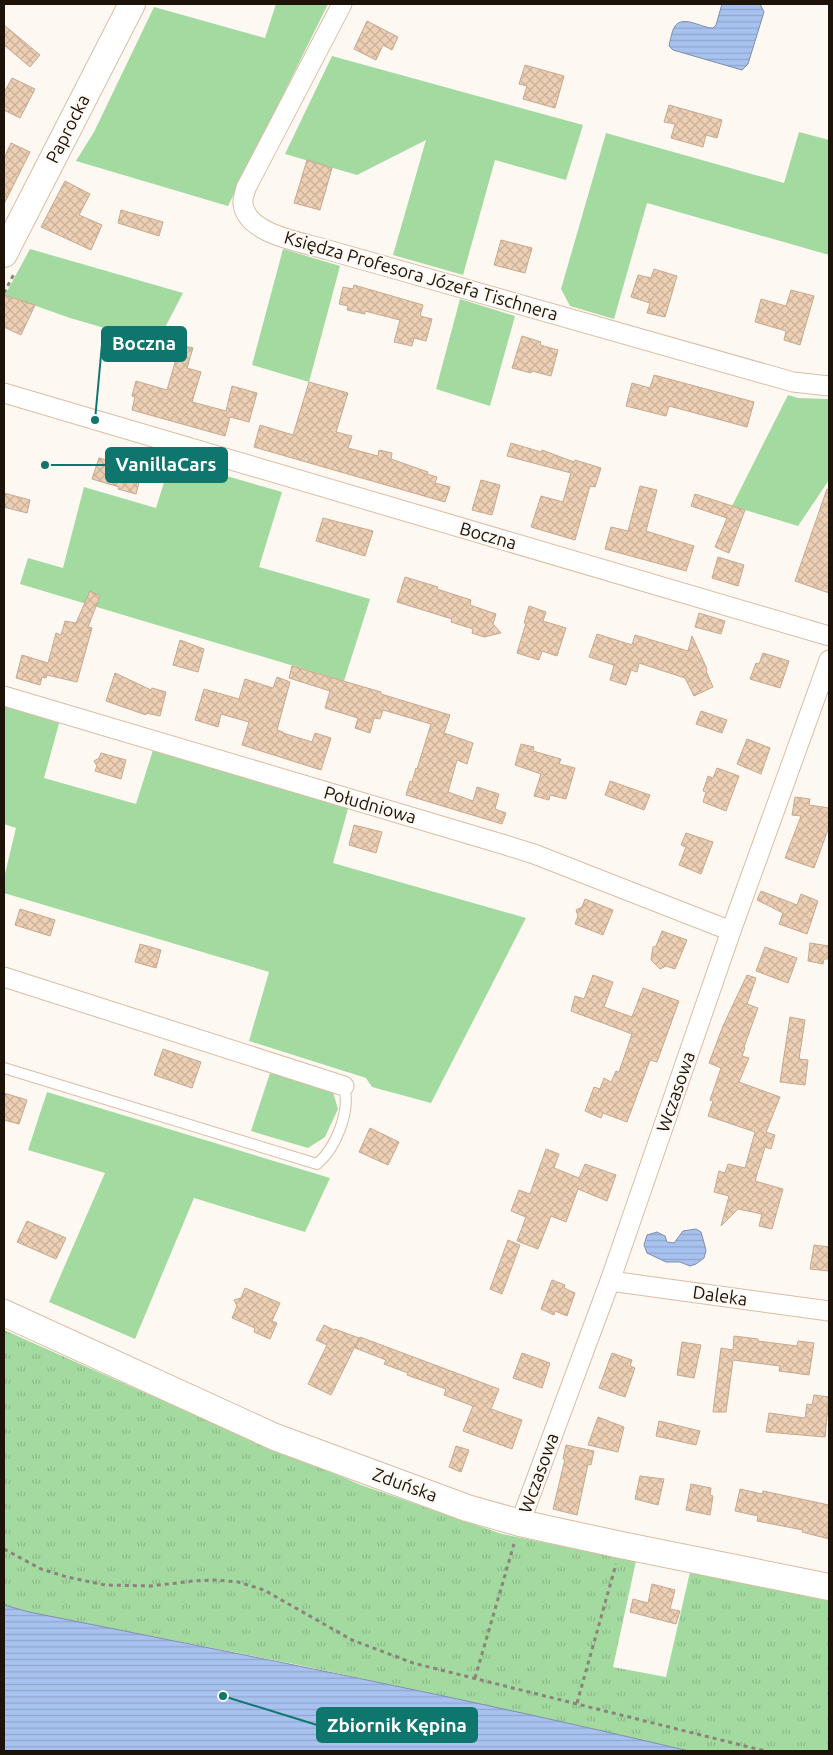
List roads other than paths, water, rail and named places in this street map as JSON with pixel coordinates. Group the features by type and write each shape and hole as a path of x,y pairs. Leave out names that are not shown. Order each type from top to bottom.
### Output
{"street":[{"name":"Paprocka","path":"4,254 132,4"},
{"name":"Księdza Profesora Józefa Tischnera","path":"342,4 246,188 242,203 254,224 268,232 328,250 793,382 829,386"},
{"name":"Boczna","path":"4,394 829,636"},
{"name":"Wczasowa","path":"517,1532 610,1281 731,931 829,660"},
{"name":"Południowa","path":"4,696 534,854 731,931"},
{"path":"4,977 344,1086"},
{"name":"Daleka","path":"610,1281 829,1311"},
{"name":"Zduńska","path":"4,1313 275,1437 467,1508 517,1532 621,1545 829,1586"}],"lane":[{"path":"4,1068 317,1164 327,1155 342,1123 346,1094 344,1086"}],"water":[{"path":"722,4 760,4 764,12 748,64 742,70 673,50 669,46 673,30 680,22 691,22 713,28 716,25"},
{"path":"696,1229 701,1232 706,1250 704,1258 696,1264 690,1266 680,1262 666,1262 647,1253 644,1245 647,1235 657,1232 665,1236 667,1242 674,1243 683,1231"},
{"path":"4,1605 29,1612 442,1696 689,1751 4,1751"}],"place":[{"name":"Boczna","path":"95,420"},
{"name":"VanillaCars","path":"45,465"},
{"name":"Zbiornik Kępina","path":"223,1696"}]}
